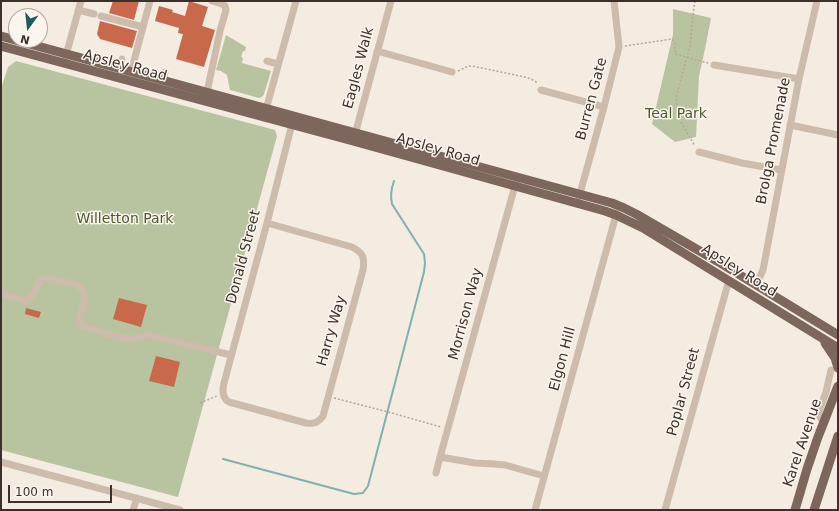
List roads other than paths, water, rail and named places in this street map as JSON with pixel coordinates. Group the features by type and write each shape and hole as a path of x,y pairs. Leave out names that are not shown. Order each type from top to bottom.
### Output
{"main road":[{"name":"Apsley Road","path":"1,36 131,72 164,76 207,92 294,116 354,137 578,199 616,214 643,228 838,348"},
{"name":"Apsley Road","path":"1,46 264,118 354,137"},
{"name":"Apsley Road","path":"578,199 612,204 636,214 837,334"},
{"path":"821,338 835,358 835,369"},
{"name":"Karel Avenue","path":"795,510 807,469 838,386"},
{"path":"814,510 838,436"}],"street":[{"path":"64,64 81,1"},
{"path":"131,72 142,36 150,1"},
{"path":"207,92 226,10 225,6 222,4 212,1"},
{"path":"264,118 296,1"},
{"name":"Eagles Walk","path":"354,137 391,1"},
{"name":"Burren Gate","path":"578,199 619,47 614,1"},
{"name":"Brolga Promenade","path":"756,285 763,270 799,79 817,1"},
{"path":"78,10 143,27"},
{"path":"377,52 452,72"},
{"path":"119,68 122,58"},
{"path":"267,61 278,64"},
{"path":"714,64 799,79"},
{"path":"203,72 211,75"},
{"path":"541,90 604,107"},
{"name":"Donald Street","path":"229,402 222,393 222,389 267,224 294,116"},
{"path":"790,125 838,135"},
{"path":"699,152 742,163 782,170"},
{"name":"Morrison Way","path":"436,473 516,182"},
{"name":"Elgon Hill","path":"535,510 616,214"},
{"name":"Harry Way","path":"229,402 306,424 318,422 323,416 363,270 364,260 360,252 352,247 267,224"},
{"path":"1,293 25,301 31,297 41,280 45,278 78,285 84,292 85,297 79,321 80,324 125,339 148,335 231,355"},
{"name":"Poplar Street","path":"665,510 729,282"},
{"path":"825,420 821,419 818,414 835,369"},
{"path":"440,457 475,464 505,465 544,476"},
{"path":"1,462 180,510"},
{"path":"133,510 137,498"}],"waterway":[{"path":"223,459 354,494 363,493 368,486 424,272 425,263 424,254 392,204 391,192 394,181"}],"park label":[{"name":"Teal Park","path":"676,114"},
{"name":"Willetton Park","path":"125,219"}]}
